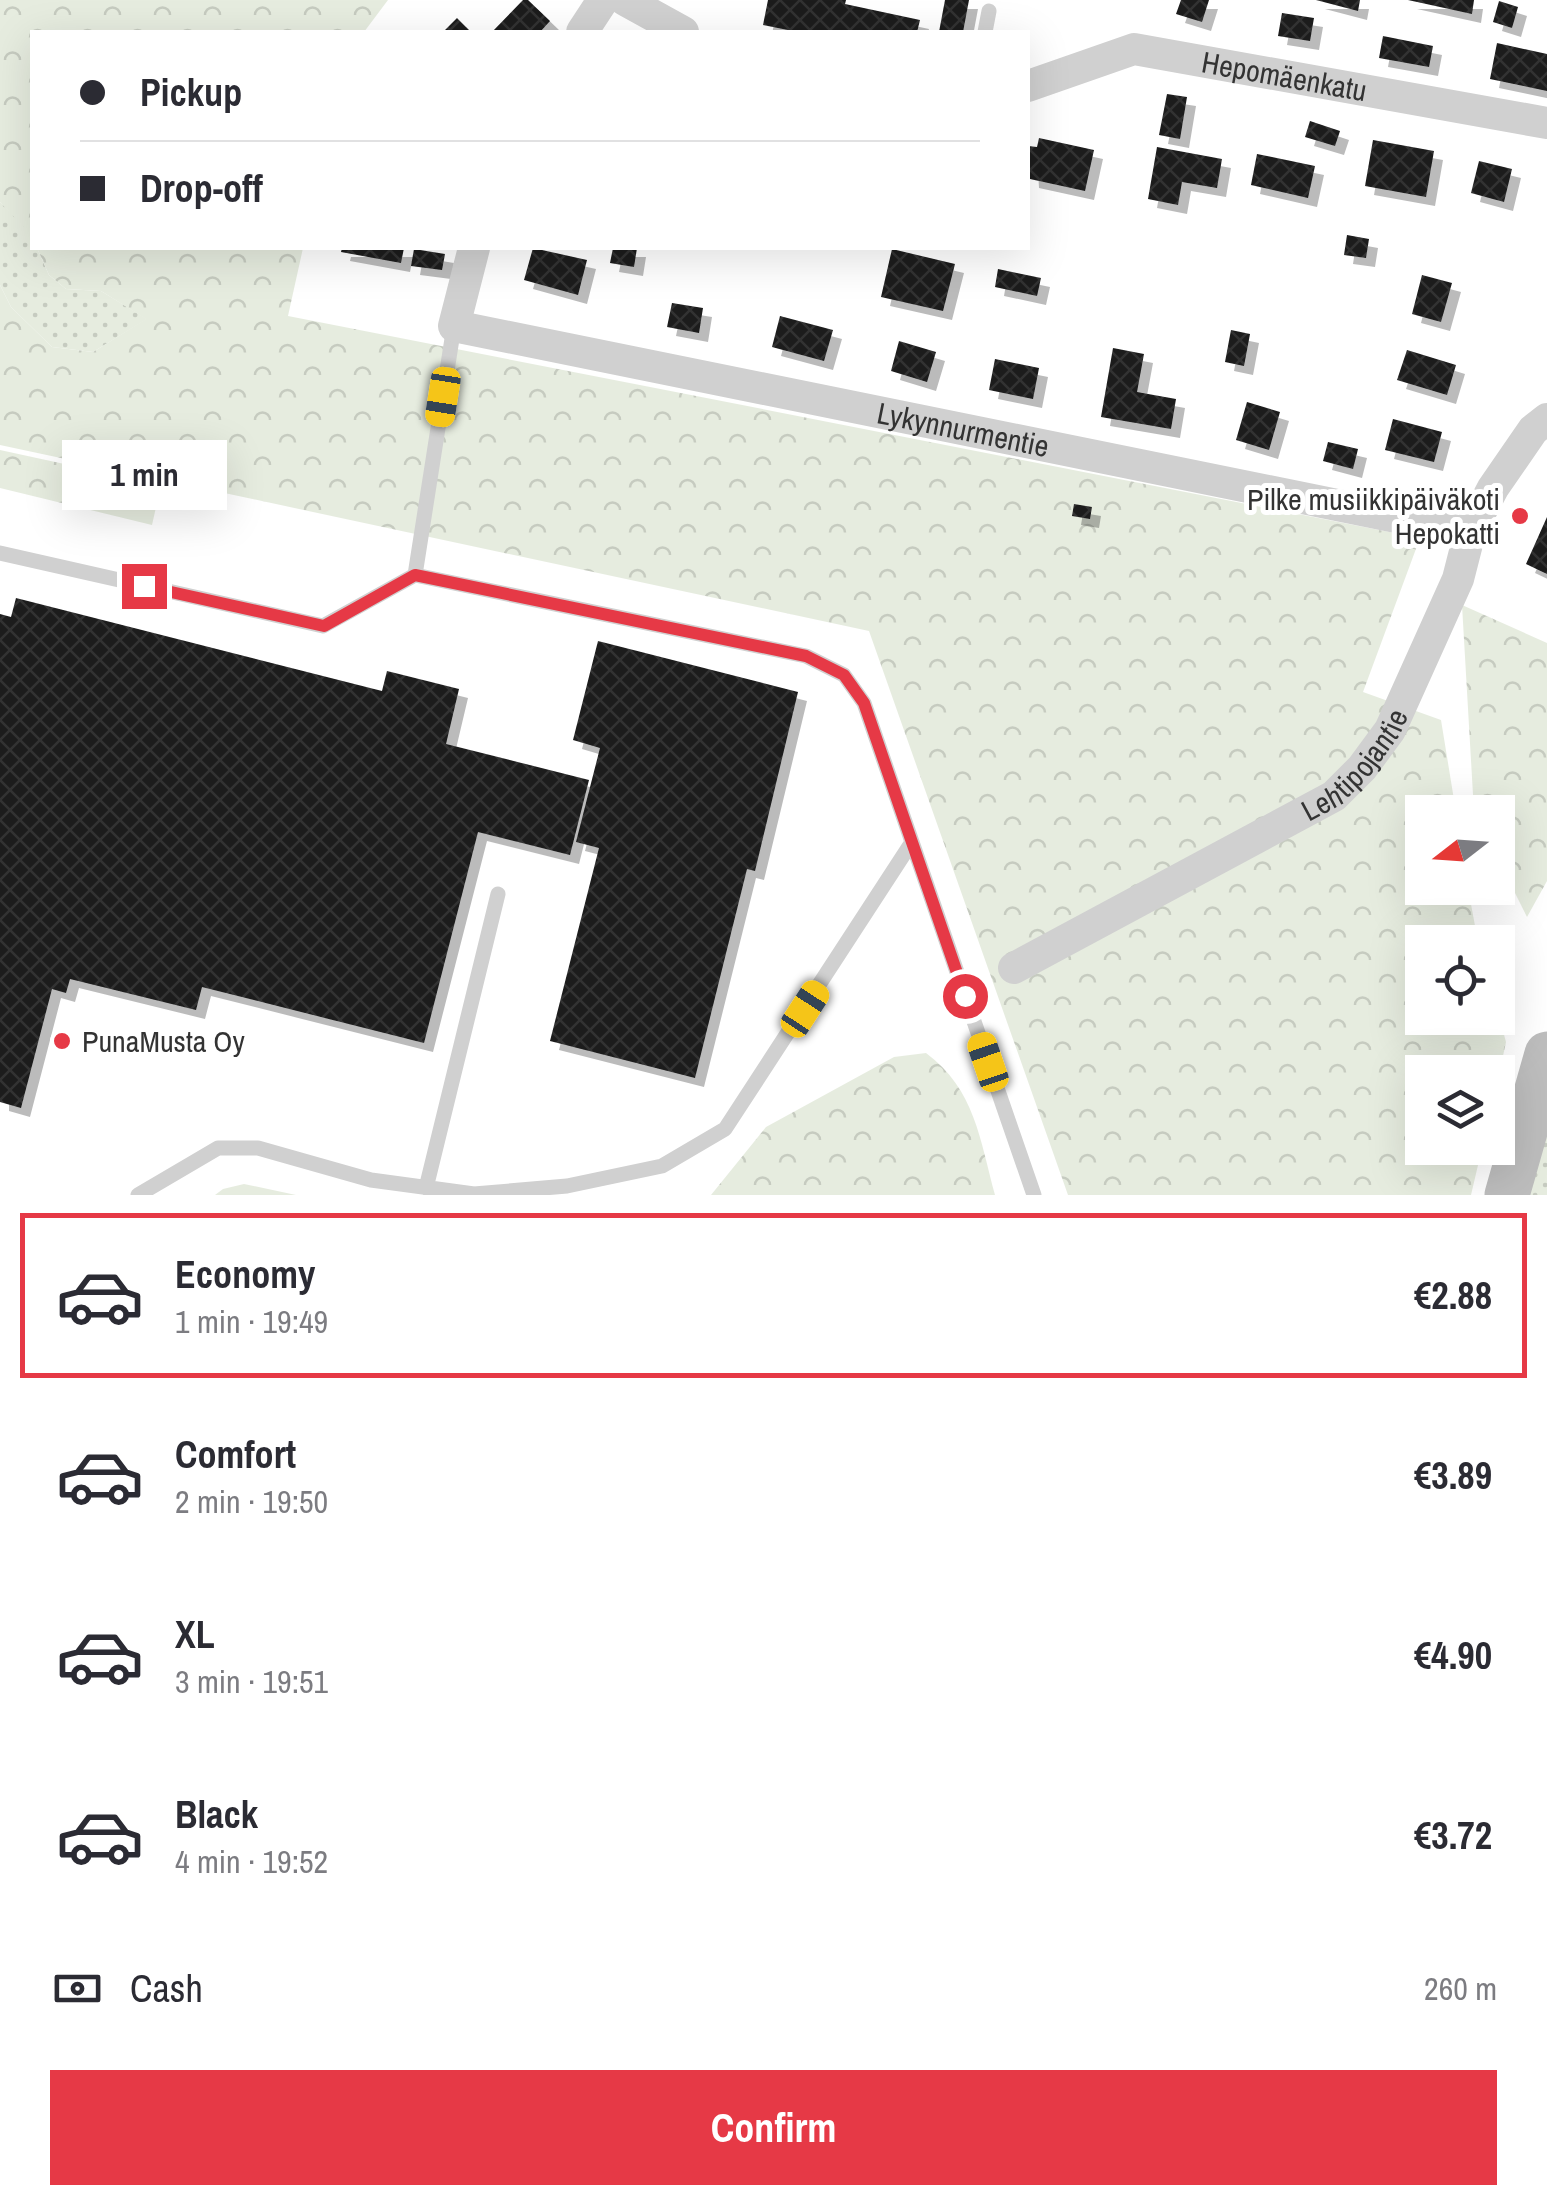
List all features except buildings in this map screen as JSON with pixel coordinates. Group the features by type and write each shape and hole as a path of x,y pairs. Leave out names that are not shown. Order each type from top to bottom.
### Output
{"main road":[{"path":"1507,1195 1547,1054"}],"street":[{"path":"583,30 603,0"},
{"path":"625,0 680,30"},
{"name":"Hepomäenkatu","path":"1030,85 1134,49 1547,122"},
{"path":"454,326 473,250"},
{"name":"Lykynnurmentie","path":"454,326 1470,532"},
{"name":"Lehtipojantie","path":"1014,968 1334,796 1362,768 1390,730 1458,579 1470,532 1493,488 1533,430 1547,419"}],"lane":[{"path":"984,30 988,11"},
{"path":"415,575 454,326"},
{"path":"0,553 324,626 415,575 806,656 844,675 864,703 1034,1195"},
{"path":"138,1195 218,1148 258,1148 371,1180 474,1195 567,1186 662,1166 725,1129 912,842"},
{"path":"426,1188 498,894"}],"green space":[{"path":"0,0 388,0 366,30 30,30 30,234 0,202"},
{"path":"0,202 30,231 30,250 38,250 49,275 66,289 101,291 147,319 93,352 52,347 11,307 0,285"},
{"path":"38,250 303,250 288,316 1420,538 1363,692 1441,720 1453,795 1405,795 1405,905 1471,905 1475,925 1405,925 1405,1035 1504,1035 1506,1042 1503,1055 1405,1055 1405,1165 1478,1165 1471,1195 1068,1195 869,631 0,445 0,285 11,307 52,347 93,352 146,319 101,291 66,289 49,275"},
{"path":"0,450 161,485 152,525 0,488"},
{"path":"1462,605 1547,643 1547,881 1527,917 1515,893 1515,795 1473,795"},
{"path":"926,1053 942,1067 965,1099 995,1195 711,1195 766,1127 894,1057"},
{"path":"1547,1102 1547,1195 1522,1195"},
{"path":"244,1184 296,1195 215,1195"}],"place":[{"name":"Pilke musiikkipäiväkoti Hepokatti","path":"1520,516"},
{"name":"PunaMusta Oy","path":"62,1041"}],"route":[{"path":"144,586 324,626 415,575 806,656 844,675 864,703 965,996"}]}
